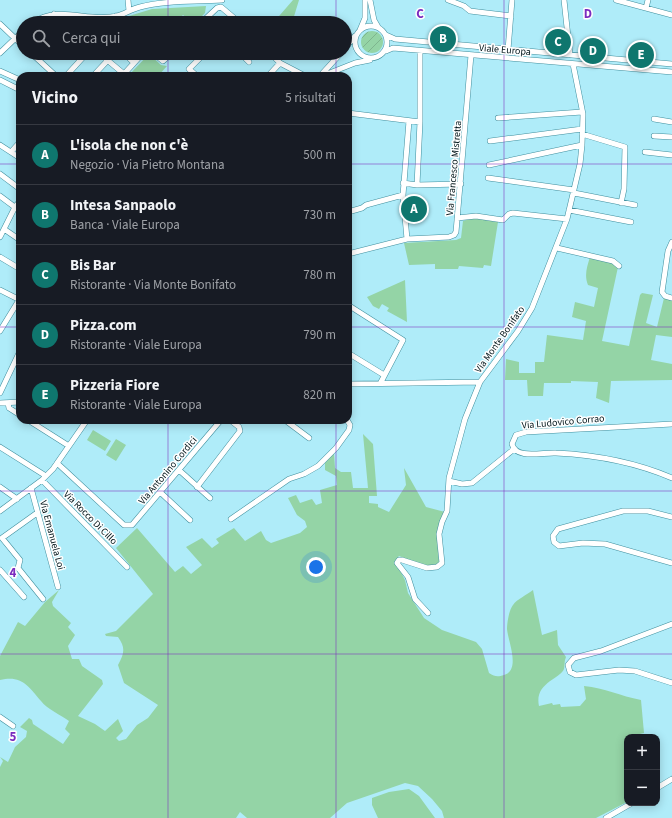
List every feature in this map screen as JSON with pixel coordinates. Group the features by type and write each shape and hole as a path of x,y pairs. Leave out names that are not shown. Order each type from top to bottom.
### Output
{"street":[{"path":"128,0 129,11"},
{"path":"116,16 140,7 157,4 222,0"},
{"path":"364,0 364,18 355,39 356,49 363,57 374,59"},
{"path":"338,72 355,63 374,59 386,51 388,46 386,35 378,27 374,20 370,0"},
{"path":"448,0 464,6 470,12 511,16"},
{"path":"508,50 512,0"},
{"path":"564,0 570,55"},
{"path":"616,0 629,2 672,15"},
{"path":"646,8 648,0"},
{"path":"208,16 217,8 221,7 232,16"},
{"path":"45,16 54,14 75,16"},
{"path":"0,24 15,39 0,53"},
{"path":"352,40 358,33 368,26 378,27"},
{"name":"Viale Europa","path":"386,35 395,39 672,64"},
{"name":"Viale Europa","path":"386,51 393,48 672,72"},
{"path":"418,185 420,51"},
{"name":"Via Francesco Mistretta","path":"407,239 454,235 456,232 470,55"},
{"path":"39,60 52,72"},
{"path":"70,72 81,60"},
{"path":"97,72 108,60 122,72"},
{"path":"131,60 134,63"},
{"path":"126,72 137,60"},
{"path":"193,72 190,69 198,60"},
{"path":"277,60 297,72"},
{"path":"324,72 335,60"},
{"path":"272,72 280,63"},
{"name":"Via Monte Bonifato","path":"428,613 414,599 408,577 397,563 401,560 426,568 442,565 439,534 447,511 449,480 465,419 480,382 518,331 532,308 567,219 574,191 582,145 582,112 573,64"},
{"path":"0,71 16,78"},
{"path":"0,80 16,88"},
{"path":"498,118 582,112"},
{"path":"352,114 420,122"},
{"path":"654,119 672,122"},
{"path":"352,253 407,239 403,183 409,121"},
{"path":"490,141 582,132 625,147 624,189 621,203"},
{"path":"654,136 672,137"},
{"path":"0,144 16,155"},
{"path":"489,165 582,145"},
{"path":"11,152 16,146"},
{"path":"645,152 672,155"},
{"path":"0,174 16,186"},
{"path":"488,178 574,191 635,205"},
{"path":"403,183 418,185 461,184"},
{"path":"352,211 362,208 366,205 403,195"},
{"path":"0,196 15,207 0,237"},
{"path":"570,210 631,222"},
{"path":"458,218 476,216 503,220 509,214 513,213 567,219"},
{"path":"4,229 16,237"},
{"path":"672,241 668,251 662,292 663,295 672,298"},
{"path":"556,248 613,262 619,266"},
{"path":"0,257 16,267"},
{"path":"1,292 16,298"},
{"path":"0,331 16,306"},
{"path":"352,308 403,340 381,382"},
{"path":"352,355 384,375"},
{"path":"0,393 16,359"},
{"path":"352,384 381,382 480,382"},
{"path":"0,403 16,402"},
{"path":"8,403 9,408 16,412"},
{"path":"34,424 69,446"},
{"path":"0,512 46,476 58,463 84,424"},
{"name":"Via Antonino Cordici","path":"58,463 124,525 132,525 217,424"},
{"path":"197,487 240,431 239,427 235,424"},
{"path":"290,424 309,438"},
{"path":"231,519 289,479 304,474 318,466 350,430 350,424"},
{"name":"Via Ludovico Corrao","path":"514,449 512,441 519,433 610,426 672,424"},
{"path":"0,447 46,476"},
{"path":"449,480 462,484 472,482 514,449 520,454 554,453 606,458 672,478"},
{"path":"179,470 210,498"},
{"name":"Via Rocco Di Cillo","path":"42,480 127,567"},
{"path":"0,487 17,499"},
{"name":"Via Emanuela Loi","path":"31,488 58,587"},
{"path":"160,492 190,520"},
{"path":"672,517 648,511 623,511 558,529 553,536 554,542 559,546 583,543 605,544 672,563"},
{"path":"37,513 2,538 20,560 18,568 43,599"},
{"path":"0,570 24,597"},
{"path":"672,624 602,651 574,658 568,665 570,672 576,675 619,670 635,671 672,683"},
{"path":"0,717 13,726"},
{"path":"660,786 672,779"},
{"path":"606,818 627,806"}],"green space":[{"path":"293,0 299,0 294,16 279,16"},
{"path":"206,6 205,13 202,16 129,16 152,9"},
{"path":"372,31 380,34 383,42 380,50 372,53 364,50 361,42 364,34"},
{"path":"143,60 156,60 161,65 167,66 162,72 132,72"},
{"path":"473,218 498,222 491,266 484,265 483,268 459,266 458,269 435,269 435,264 409,265 404,243 456,240 461,238 463,221"},
{"path":"590,257 612,262 618,267 602,341 629,346 640,295 642,293 653,295 646,323 657,327 664,298 672,300 672,337 656,335 651,360 672,364 672,380 611,381 609,403 596,398 598,382 571,381 571,383 544,383 543,396 528,396 527,380 505,380 506,359 519,362 519,373 535,373 535,362 544,362 547,335 583,340 586,321 572,317 575,302 594,307 598,288 588,285 586,278 586,271"},
{"path":"405,280 407,322 387,311 389,308 382,304 379,309 373,306 367,297"},
{"path":"93,430 111,441 105,451 87,440"},
{"path":"363,434 373,444 377,496 369,496 369,503 378,504 378,507 389,512 406,485 404,468 426,507 445,512 438,535 439,564 437,566 426,566 399,556 395,561 405,580 408,593 424,618 442,630 476,642 482,649 489,673 495,676 502,676 509,672 512,667 513,661 507,629 510,610 517,601 533,590 542,635 557,630 558,645 566,657 562,673 548,683 540,692 538,698 539,706 552,703 553,705 560,704 561,707 580,706 586,699 584,686 599,688 641,700 644,733 624,734 624,804 596,818 444,818 442,811 418,786 405,783 347,803 330,818 247,818 240,812 236,818 0,818 0,767 3,761 0,757 8,762 15,747 26,737 27,731 20,727 29,718 32,720 33,724 63,744 70,734 65,729 69,721 47,707 28,686 19,680 0,680 0,656 18,622 25,626 45,602 59,590 52,602 53,606 71,623 68,627 75,635 68,646 72,659 79,659 82,666 102,680 103,684 78,716 95,724 105,731 118,719 123,731 116,738 119,741 126,739 137,725 148,718 158,705 124,683 118,665 123,654 122,644 118,637 106,636 105,634 116,631 153,594 116,548 137,528 175,572 183,566 191,574 202,565 186,547 202,538 212,548 219,543 216,539 234,528 245,541 261,531 266,540 271,543 300,533 307,527 305,521 297,515 288,498 296,495 300,503 312,499 316,505 322,503 320,490 337,485 336,476 325,470 325,463 334,453 335,468 341,472 351,472 353,488 368,488"},
{"path":"116,439 126,445 116,461 106,455"},
{"path":"409,789 419,796 435,818 378,818 372,805 372,798 389,792"}],"place":[{"name":"Intesa Sanpaolo","path":"443,39"},
{"name":"Bis Bar","path":"558,42"},
{"name":"Pizza.com","path":"593,51"},
{"name":"Pizzeria Fiore","path":"641,55"},
{"name":"L'isola che non c'è","path":"414,209"}]}
